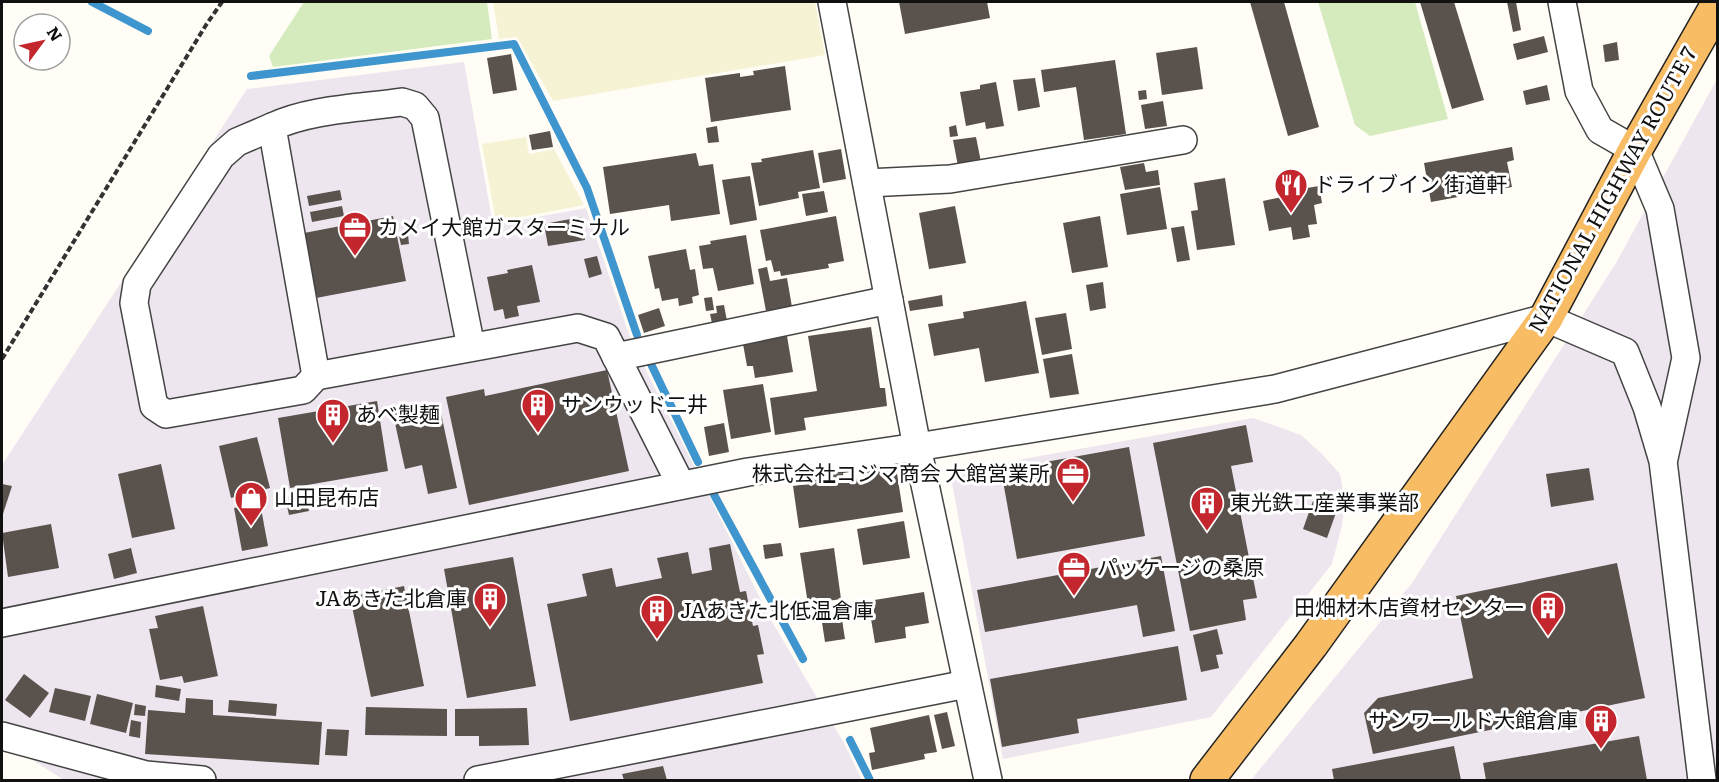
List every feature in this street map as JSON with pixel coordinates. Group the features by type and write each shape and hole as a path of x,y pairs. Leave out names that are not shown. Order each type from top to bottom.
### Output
{"highway":[{"name":"NATIONAL HIGHWAY ROUTE 7","path":"1208,780 1311,645 1546,318 1635,150 1718,4"}],"street":[{"path":"832,2 917,447 988,780"},
{"path":"1562,2 1579,91 1600,130 1635,150 1660,209 1686,358 1663,461"},
{"path":"471,347 425,118 415,106 402,102 288,120 237,142 220,156 137,284 134,303 154,406 166,414 303,390 316,376 578,328 606,336 681,485"},
{"path":"272,127 316,376"},
{"path":"867,183 950,179 1183,140"},
{"path":"616,357 889,300"},
{"path":"2,623 748,472 1275,389 1546,318 1625,352 1647,407 1663,461 1702,780"},
{"path":"478,780 967,684"},
{"path":"2,736 146,775 202,780"}],"path":[{"path":"2,359 222,2"}],"shaded area":[{"path":"493,2 815,2 825,55 553,101 517,37 499,39"},
{"path":"464,62 493,225 586,208 631,340 771,620 844,743 862,780 64,780 2,741 2,465 247,89"},
{"path":"1717,79 1717,780 1251,780 1412,583 1616,263"},
{"path":"526,137 529,154 554,149 584,205 496,222 482,144"},
{"path":"1253,418 1301,435 1340,474 1345,503 1342,526 1332,564 1211,717 1003,759 950,472"}],"green space":[{"path":"304,2 487,2 492,39 273,67 269,56"},
{"path":"1318,2 1415,2 1448,119 1370,136 1355,125"}],"building":[{"path":"899,2 987,2 990,18 905,34"},
{"path":"1250,2 1284,2 1319,127 1288,136"},
{"path":"1420,2 1454,2 1484,100 1452,109"},
{"path":"1507,2 1516,2 1521,30 1513,32"},
{"path":"1544,36 1548,52 1517,60 1513,44"},
{"path":"1617,42 1619,60 1605,62 1603,45"},
{"path":"1197,47 1203,89 1162,95 1156,53"},
{"path":"511,54 517,90 493,94 487,58"},
{"path":"1115,60 1126,134 1084,140 1076,87 1044,92 1041,70"},
{"path":"785,66 791,110 711,122 705,78 740,73 740,77 754,75 753,71"},
{"path":"1035,78 1040,107 1018,111 1013,80"},
{"path":"996,82 1004,126 986,129 985,122 966,126 960,92 980,89 980,85"},
{"path":"1547,85 1550,100 1526,105 1523,91"},
{"path":"1146,90 1147,99 1139,100 1138,91"},
{"path":"1163,101 1167,126 1145,129 1141,105"},
{"path":"956,125 958,136 950,137 949,127"},
{"path":"717,126 719,142 708,143 706,128"},
{"path":"550,131 553,147 532,150 529,135"},
{"path":"976,137 981,162 958,166 953,140"},
{"path":"1512,147 1514,160 1507,162 1512,187 1431,202 1424,163"},
{"path":"841,149 846,179 823,183 818,153"},
{"path":"813,150 820,188 798,192 799,198 759,206 751,163 762,162 761,159"},
{"path":"696,153 699,166 713,164 720,214 671,221 669,205 610,214 603,167"},
{"path":"1144,163 1146,172 1158,170 1160,185 1125,190 1120,167"},
{"path":"750,176 757,220 730,225 722,180"},
{"path":"1225,178 1235,245 1197,250 1191,211 1198,210 1194,183"},
{"name":"ドライブイン 街道軒","path":"1319,186 1322,203 1314,205 1317,224 1308,225 1310,237 1293,240 1291,227 1269,231 1263,201 1296,194 1295,190"},
{"path":"1160,187 1167,229 1127,235 1120,194"},
{"path":"340,190 342,200 309,206 307,196"},
{"path":"824,191 828,212 806,216 802,194"},
{"path":"342,206 344,216 312,222 310,212"},
{"path":"955,206 966,263 929,269 919,213"},
{"name":"カメイ大館ガスターミナル","path":"393,216 406,281 316,298 304,233"},
{"path":"836,216 844,261 828,264 829,268 781,276 780,271 774,272 771,260 766,261 760,230"},
{"path":"1100,216 1108,267 1072,273 1063,223"},
{"path":"581,217 585,240 548,246 544,224"},
{"path":"1184,226 1190,260 1177,262 1171,228"},
{"path":"408,235 409,244 401,245 399,236"},
{"path":"746,235 754,284 718,291 713,268 703,269 699,246 711,244 710,241"},
{"path":"686,249 690,270 695,269 699,295 692,297 693,303 679,306 678,298 662,301 659,288 655,289 648,256"},
{"path":"597,256 602,274 589,278 584,259"},
{"path":"532,265 540,302 517,306 519,316 505,319 503,309 494,311 487,277"},
{"path":"767,267 770,281 787,278 792,307 766,311 758,269"},
{"path":"1103,282 1106,308 1090,311 1086,285"},
{"path":"942,295 943,306 910,311 908,301"},
{"path":"712,297 714,310 706,311 704,298"},
{"path":"1026,301 1039,373 985,382 979,348 934,356 928,324 964,318 963,312"},
{"path":"724,305 727,321 712,323 710,314 717,313 716,306"},
{"path":"659,308 665,326 644,333 638,315"},
{"path":"1066,313 1072,349 1042,355 1035,318"},
{"path":"871,327 880,388 885,388 887,406 804,418 806,430 775,435 770,398 817,391 808,336"},
{"path":"787,336 793,372 755,378 753,366 747,366 743,344"},
{"path":"1072,354 1079,394 1050,398 1043,359"},
{"name":"サンウッド二井","path":"607,370 629,471 469,505 446,397 484,389 485,396"},
{"path":"763,384 771,432 731,439 723,390"},
{"name":"あべ製麺","path":"377,401 388,471 290,488 278,418"},
{"path":"439,404 457,488 428,494 422,465 405,469 393,414"},
{"path":"724,423 729,452 709,456 704,427"},
{"name":"東光鉄工産業事業部","path":"1246,425 1253,462 1231,466 1257,598 1243,600 1246,620 1190,631 1153,443"},
{"path":"257,437 270,488 231,498 219,446"},
{"name":"株式会社コジマ商会 大館営業所","path":"1129,447 1145,536 1017,559 1001,470"},
{"path":"161,464 175,529 132,538 118,474"},
{"path":"896,467 903,512 799,528 793,486 807,484 807,479 843,473 844,481 866,478 865,472"},
{"path":"1589,468 1594,500 1551,507 1546,474"},
{"path":"2,484 12,486 2,517"},
{"path":"305,493 309,511 289,515 285,497"},
{"path":"1313,501 1337,510 1327,538 1303,529"},
{"name":"山田昆布店","path":"260,503 268,546 242,551 234,508"},
{"path":"904,521 910,558 863,565 857,529"},
{"path":"51,524 59,568 8,577 2,533"},
{"path":"781,543 783,556 765,559 763,545"},
{"name":"JAあきた北低温倉庫","path":"730,544 740,592 746,591 753,626 758,625 764,654 757,655 763,683 570,721 547,604 587,596 582,574 612,568 616,587 662,578 657,558 688,552 692,574 712,570 709,548"},
{"path":"131,548 137,573 114,579 108,554"},
{"path":"834,548 841,599 808,604 800,553"},
{"name":"パッケージの桑原","path":"1161,556 1175,631 1143,637 1137,605 985,632 977,590"},
{"name":"JAあきた北倉庫","path":"513,557 536,686 467,698 444,569"},
{"name":"田畑材木店資材センター","path":"1617,563 1645,698 1373,754 1364,713 1378,698 1473,678 1456,596"},
{"name":"JAあきた北倉庫","path":"404,586 424,686 371,697 350,597"},
{"path":"924,592 929,623 905,627 906,638 875,643 868,601"},
{"path":"203,606 218,676 184,683 182,676 160,680 149,629 158,628 155,616"},
{"path":"841,613 845,639 825,642 821,616"},
{"path":"1217,629 1223,654 1216,655 1219,668 1201,672 1193,635"},
{"path":"1178,646 1187,700 1077,719 1079,733 1002,747 990,679"},
{"path":"24,674 49,693 30,718 5,700"},
{"path":"156,685 181,689 179,701 155,697"},
{"path":"55,688 91,696 85,721 49,712"},
{"path":"97,694 133,703 126,733 90,724"},
{"path":"186,698 213,700 213,715 322,722 319,765 145,754 148,710 185,713"},
{"path":"229,700 277,704 276,716 228,712"},
{"path":"135,704 146,706 145,716 134,715"},
{"path":"366,707 447,709 447,736 365,735"},
{"path":"527,708 529,745 479,746 479,736 455,736 455,709"},
{"path":"947,712 955,746 942,749 934,715"},
{"path":"929,715 937,752 924,754 925,759 872,770 869,753 875,752 870,728"},
{"path":"131,720 141,722 140,738 129,736"},
{"path":"327,729 349,730 347,756 325,755"},
{"name":"サンワールド大館倉庫","path":"1639,736 1647,780 1486,780 1483,763"},
{"path":"1454,746 1461,780 1334,780 1332,769"},
{"path":"663,766 667,780 624,780 622,774"}],"waterway":[{"path":"92,2 148,31"},
{"path":"251,76 514,44 587,188 637,335"},
{"path":"651,364 698,462"},
{"path":"712,491 803,659"},
{"path":"850,740 870,780"}],"place":[{"name":"ドライブイン 街道軒","path":"1291,214"},
{"name":"カメイ大館ガスターミナル","path":"355,257"},
{"name":"サンウッド二井","path":"538,434"},
{"name":"あべ製麺","path":"333,444"},
{"name":"株式会社コジマ商会 大館営業所","path":"1073,503"},
{"name":"山田昆布店","path":"251,527"},
{"name":"東光鉄工産業事業部","path":"1207,532"},
{"name":"パッケージの桑原","path":"1074,597"},
{"name":"JAあきた北倉庫","path":"490,628"},
{"name":"田畑材木店資材センター","path":"1548,637"},
{"name":"JAあきた北低温倉庫","path":"657,640"},
{"name":"サンワールド大館倉庫","path":"1601,750"}]}
